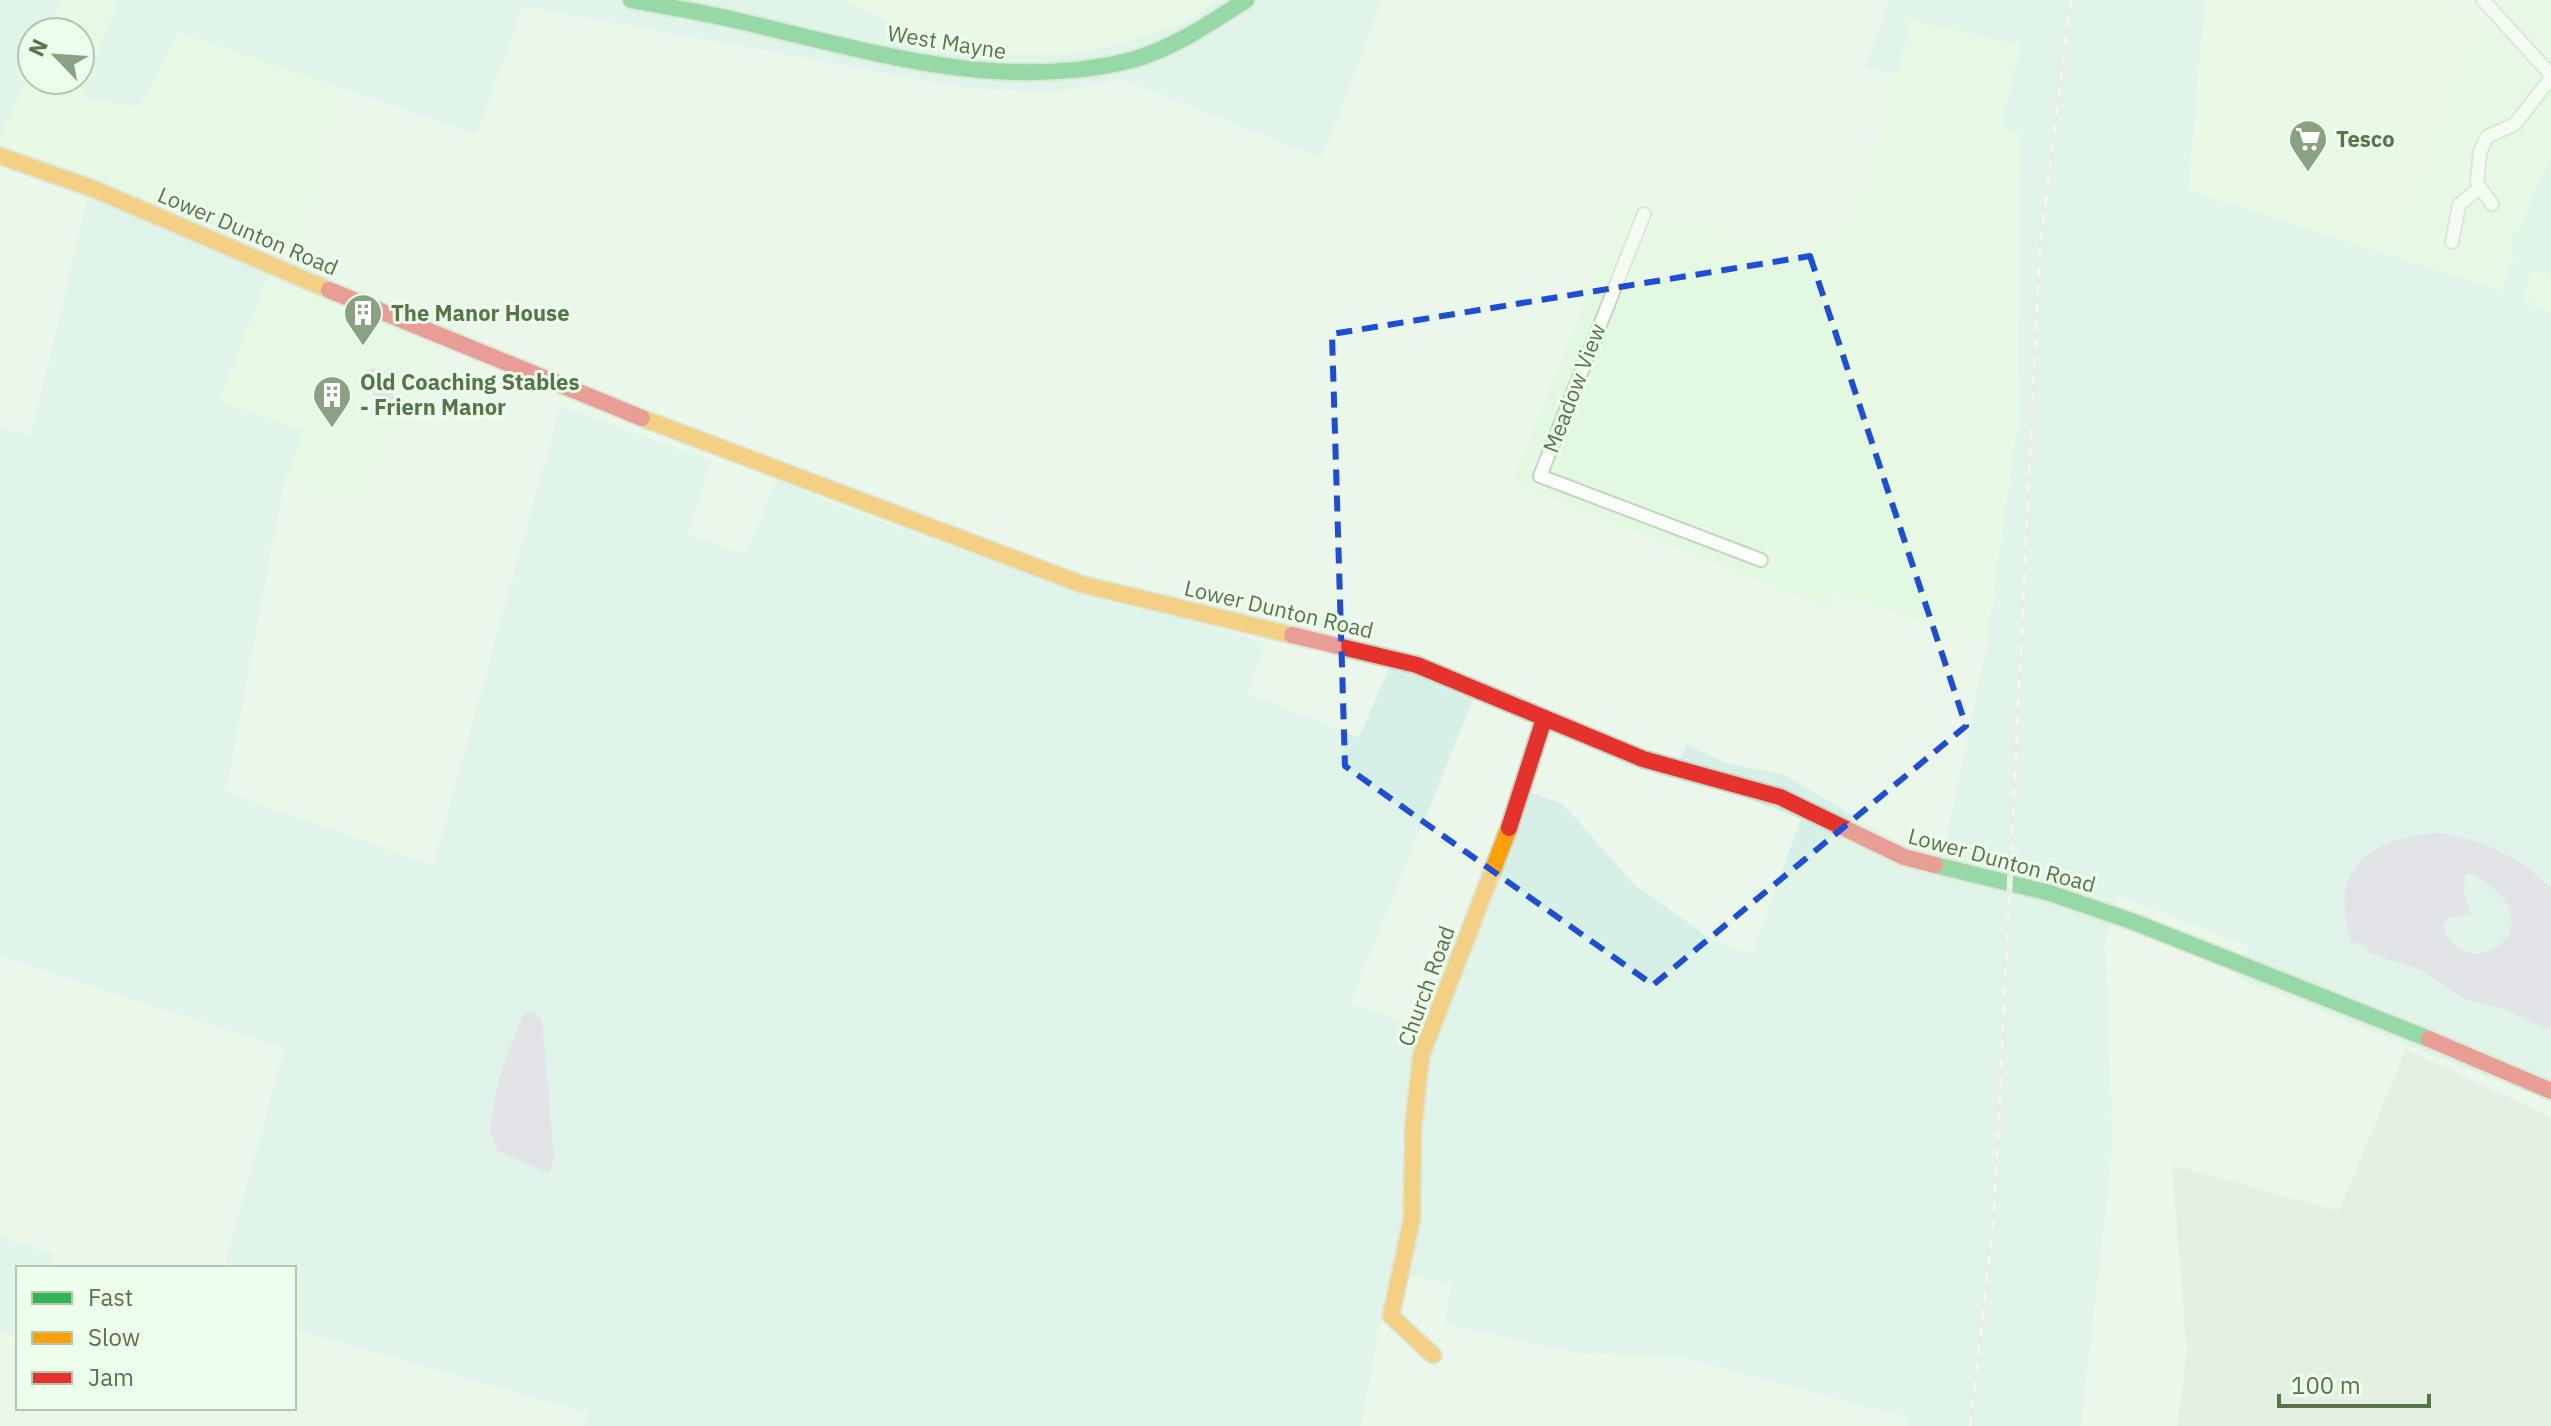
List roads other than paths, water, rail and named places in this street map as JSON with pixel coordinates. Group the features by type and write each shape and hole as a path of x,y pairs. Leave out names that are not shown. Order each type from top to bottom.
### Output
{"street":[{"name":"West Mayne","path":"631,0 920,63 1035,75 1087,70 1136,60 1195,34 1246,0"},
{"path":"2483,0 2551,76 2515,124 2487,137 2477,163 2479,188 2492,204"},
{"name":"Lower Dunton Road","path":"0,156 94,189 423,330 709,445 1081,584 1417,665 1666,767 1780,797 1904,857 2050,893 2134,922 2368,1013 2551,1091"},
{"path":"2452,242 2459,205 2479,188"},
{"name":"Meadow View","path":"1644,214 1540,476 1761,560"},
{"name":"Church Road","path":"1433,1355 1391,1316 1412,1218 1413,1130 1421,1056 1511,822 1544,719"}],"railway":[{"path":"1970,1426 1994,1216 2040,246 2071,0"}],"place":[{"name":"Tesco","path":"2308,173"},
{"name":"The Manor House","path":"363,347"},
{"name":"Old Coaching Stables - Friern Manor","path":"332,429"}]}
